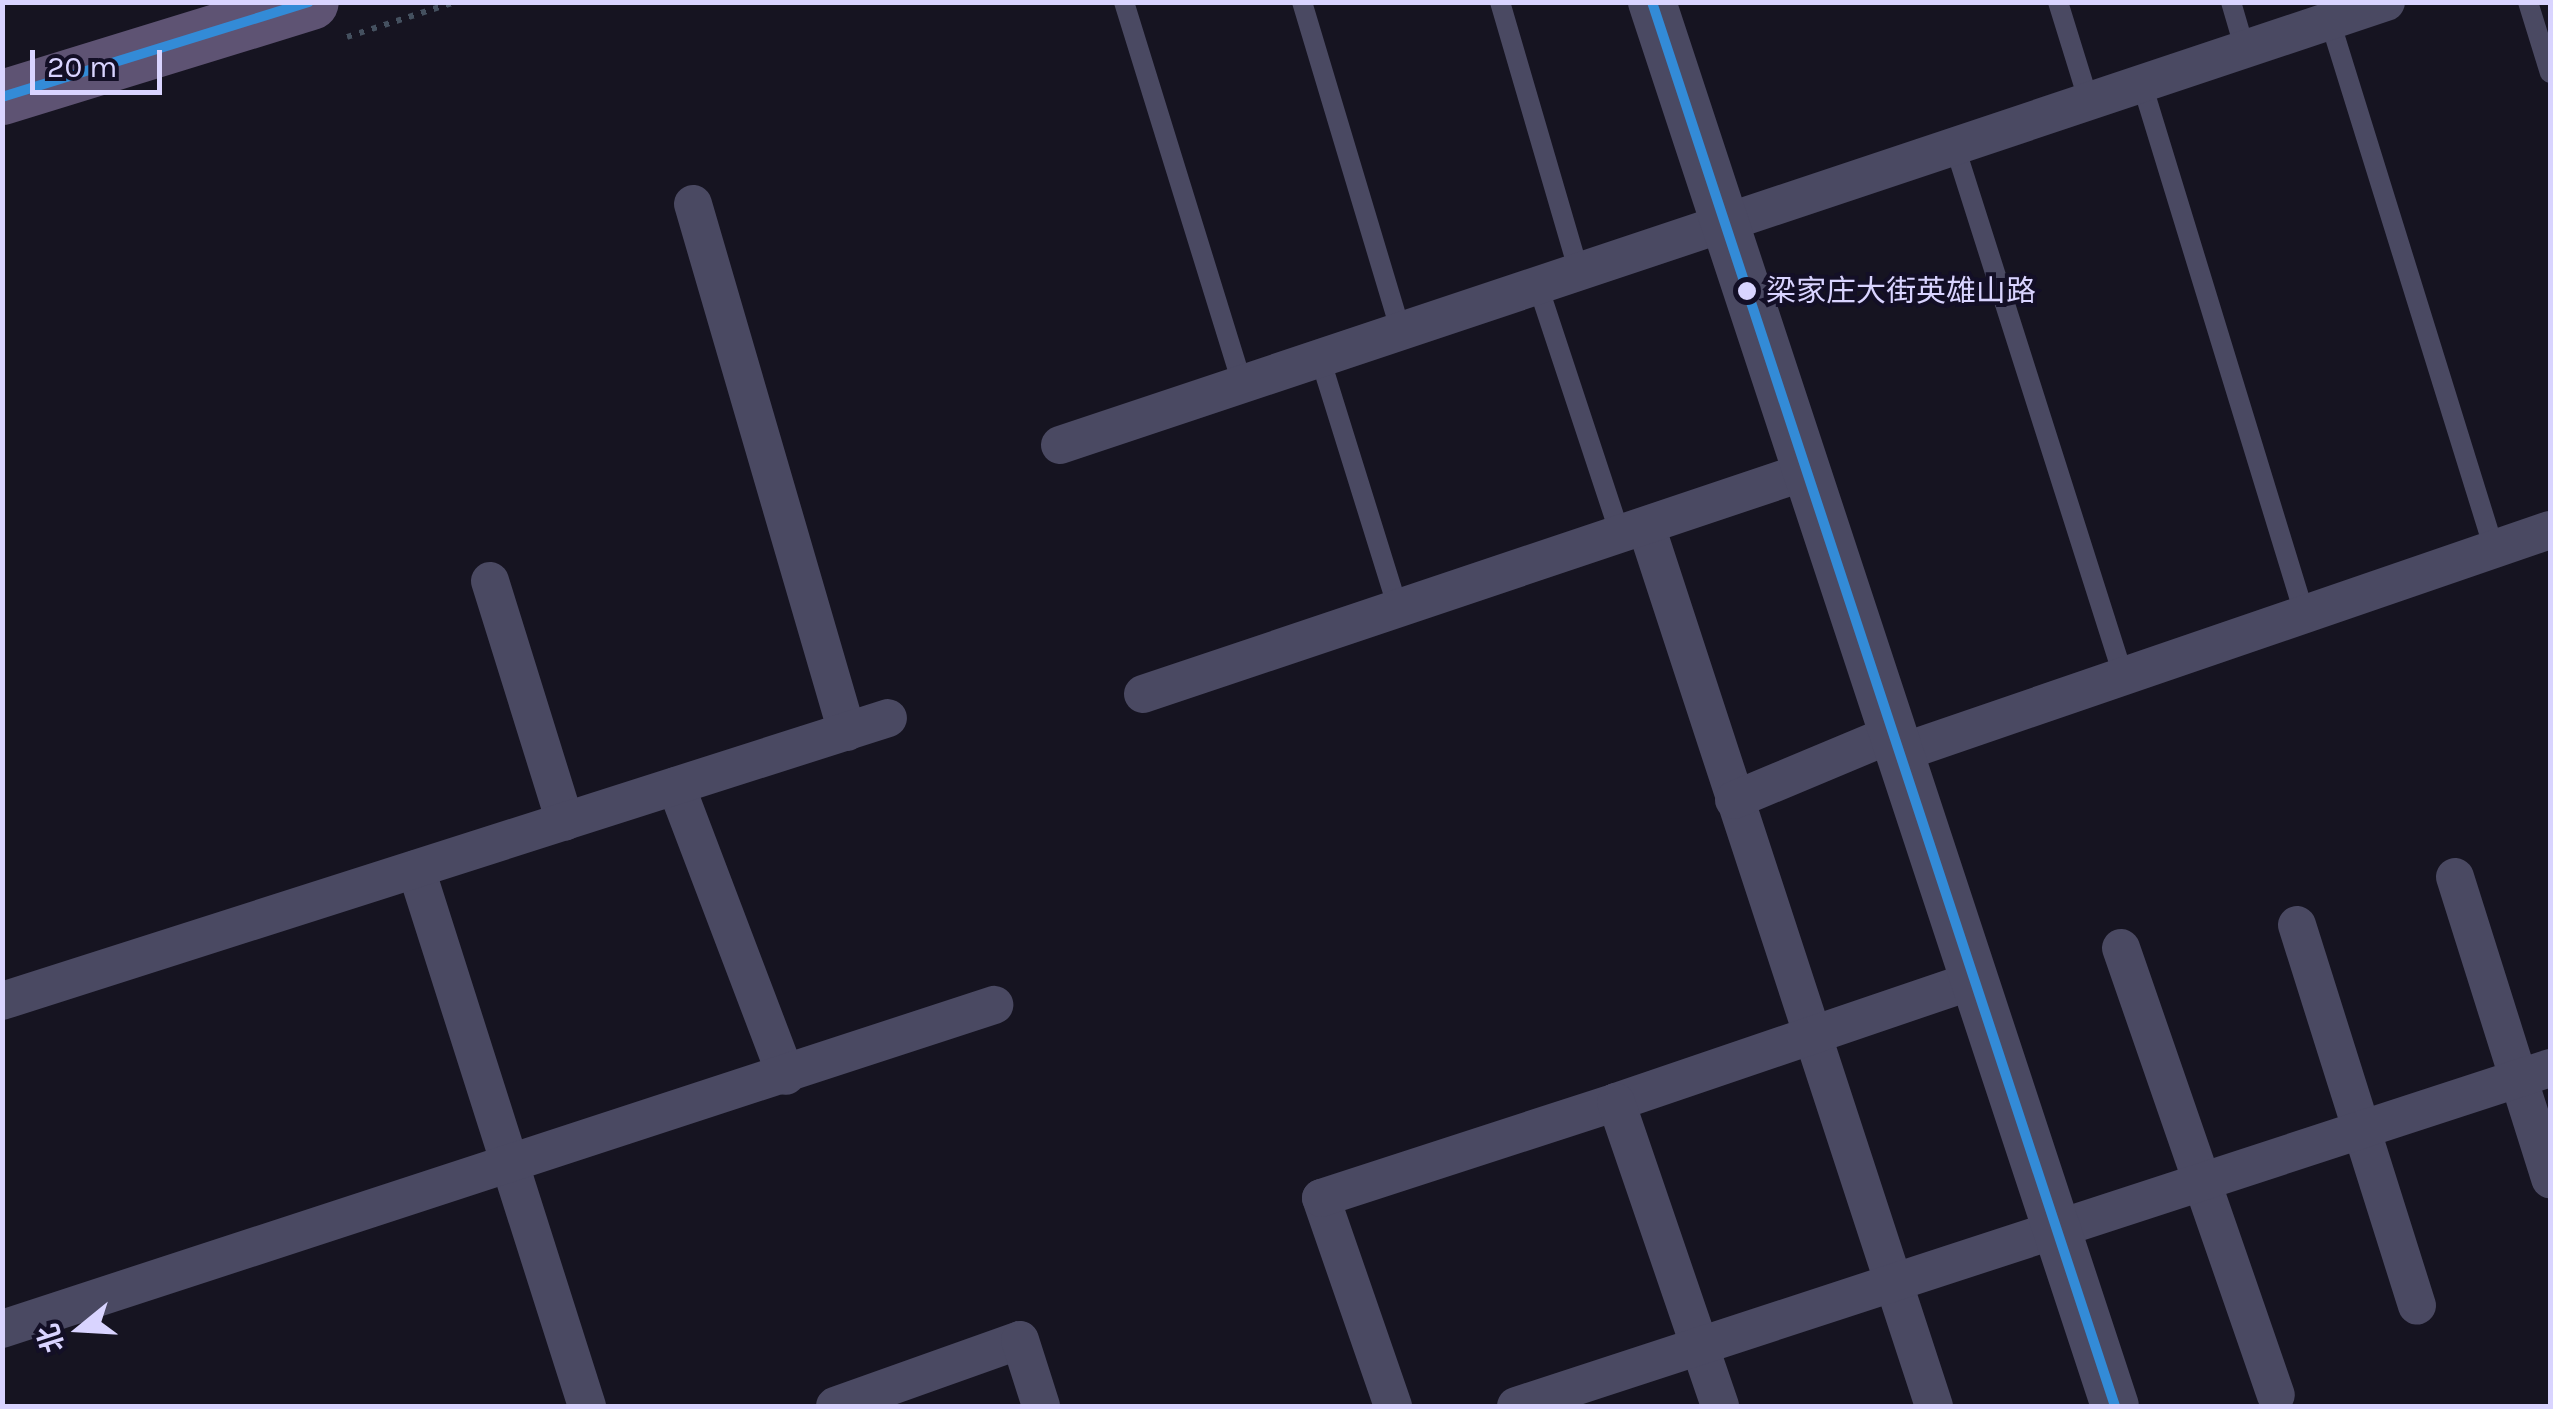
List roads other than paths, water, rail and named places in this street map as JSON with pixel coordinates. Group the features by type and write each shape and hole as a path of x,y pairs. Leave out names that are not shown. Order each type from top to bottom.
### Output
{"main road":[{"path":"2,98 312,2"}],"street":[{"path":"1652,2 2116,1406"},
{"path":"1060,445 2386,2"},
{"path":"693,204 847,732"},
{"path":"1143,694 1807,472"},
{"path":"1633,530 1734,800 1934,1406"},
{"path":"1734,800 2550,530"},
{"path":"490,581 564,822"},
{"path":"2,1001 888,718"},
{"path":"676,786 786,1076"},
{"path":"416,869 587,1406"},
{"path":"2456,878 2534,1073 2550,1179"},
{"path":"2297,924 2417,1306"},
{"path":"2121,948 2276,1395"},
{"path":"1393,1406 1321,1198 1974,980"},
{"path":"2,1329 512,1170 994,1005"},
{"path":"1516,1406 2534,1073"},
{"path":"1616,1102 1720,1406"},
{"path":"835,1406 1020,1340 1041,1406"}],"lane":[{"path":"1124,2 1242,384"},
{"path":"1302,2 1401,331"},
{"path":"1500,2 1578,272"},
{"path":"2058,2 2089,102"},
{"path":"2231,2 2245,50"},
{"path":"2528,2 2550,74"},
{"path":"2330,21 2494,549"},
{"path":"2142,84 2304,613"},
{"path":"1955,147 2123,674"},
{"path":"1538,286 1633,530"},
{"path":"1320,358 1398,609"}],"place":[{"name":"梁家庄大街英雄山路","path":"1747,291"}]}
